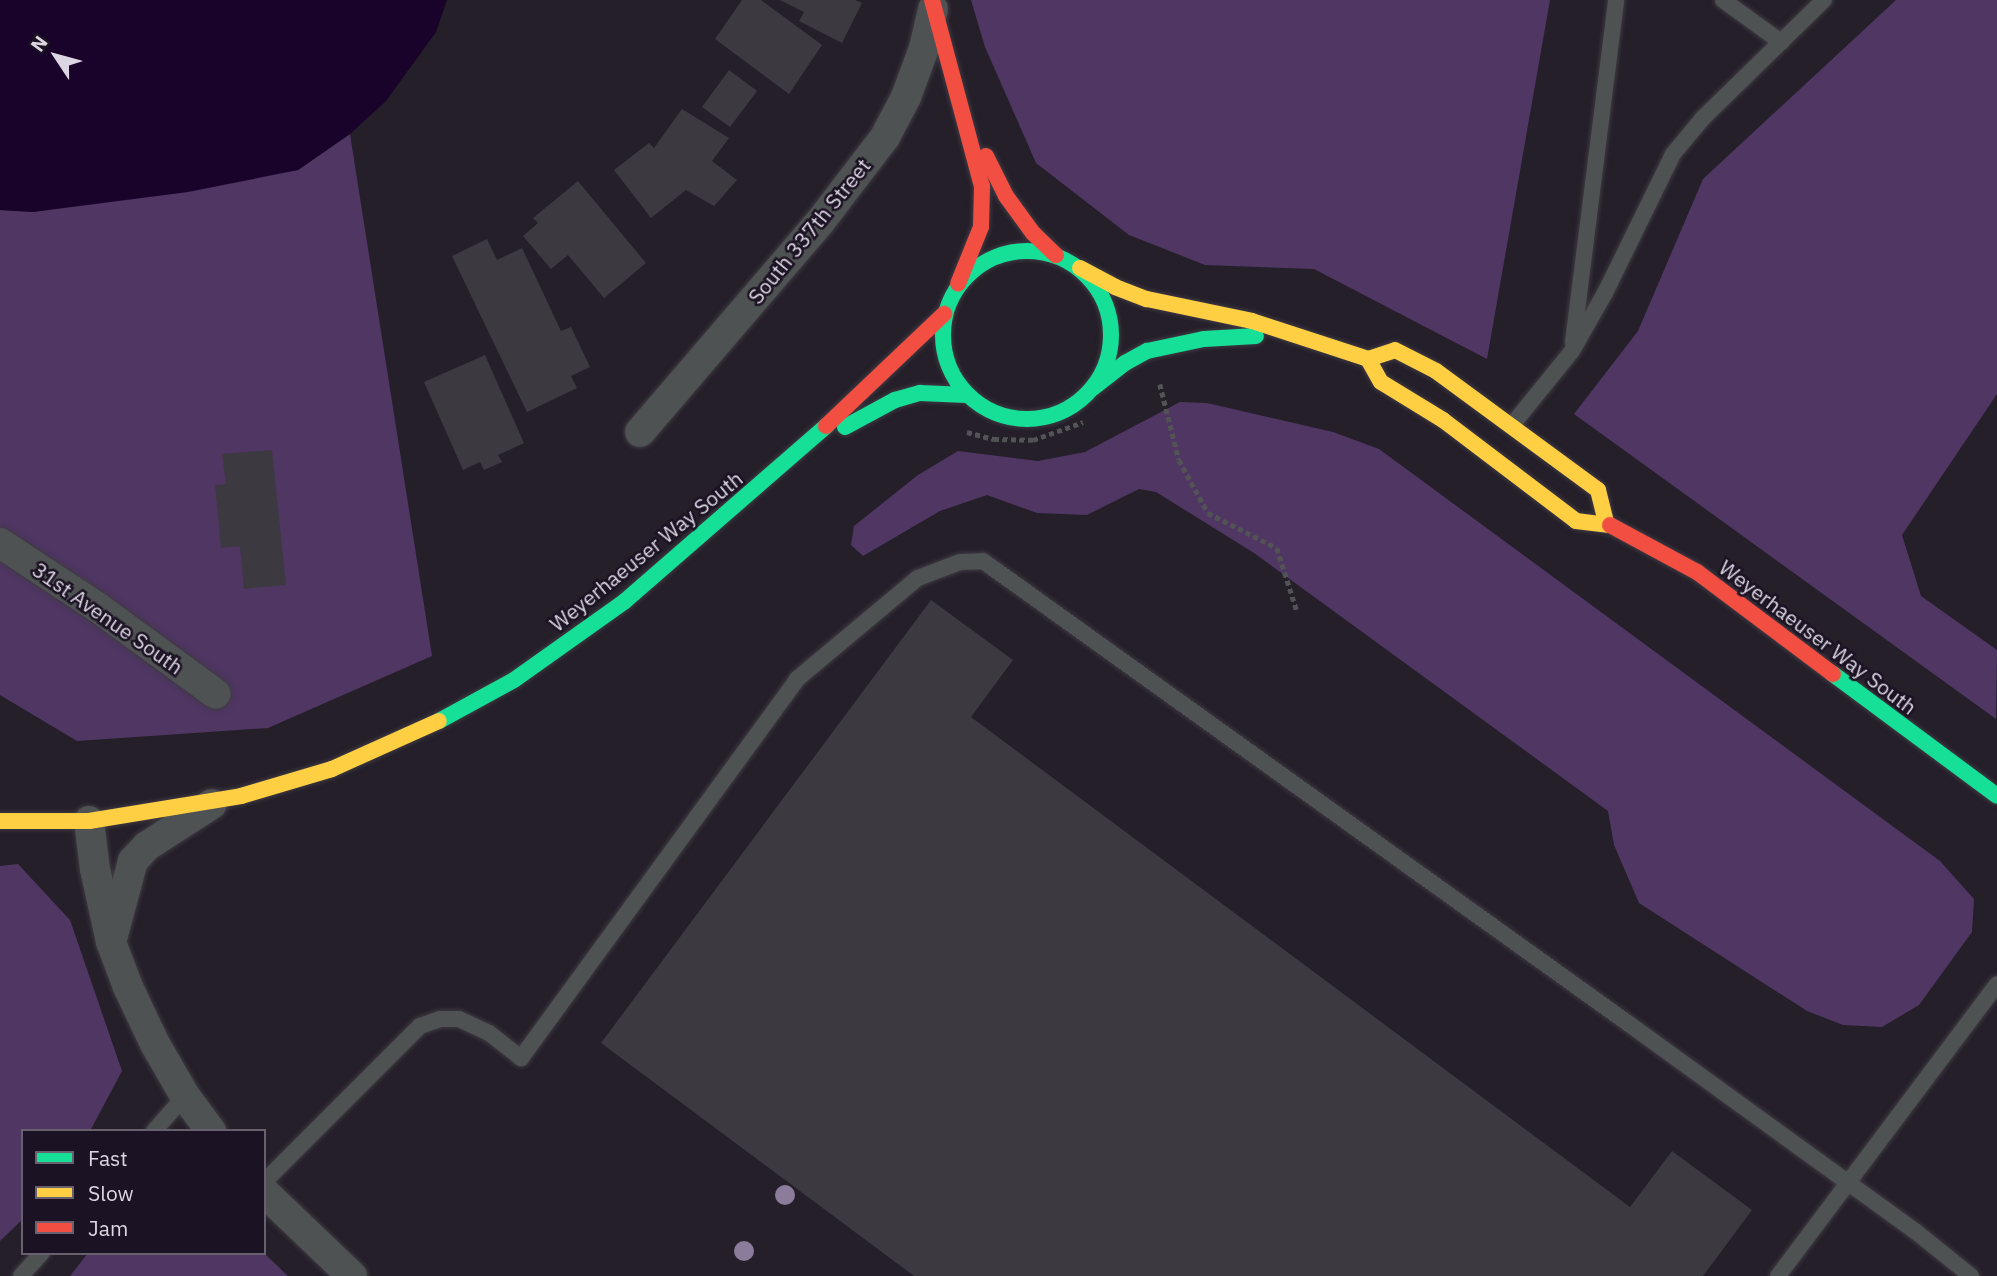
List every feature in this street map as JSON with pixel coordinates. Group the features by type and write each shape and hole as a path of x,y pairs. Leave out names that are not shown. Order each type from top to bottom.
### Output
{"street":[{"path":"933,3 982,186 981,227 944,314 942,343 950,371 967,395 990,411 1017,419 1045,417 1072,407 1125,363 1165,345 1249,335 1299,337"},
{"name":"South 337th Street","path":"640,432 820,222 885,137 925,48 933,3"},
{"path":"957,86 1006,196 1033,233 1056,255 1115,287 1147,299 1252,321 1368,359 1395,351 1436,371 1598,490 1606,523"},
{"path":"956,287 976,267 1001,254 1029,250 1056,255"},
{"path":"1080,268 1098,287 1109,312 1109,352 1106,365 1093,388"},
{"name":"Weyerhaeuser Way South","path":"0,821 89,821 218,801 298,780 394,744 455,714 514,680 625,601 797,454 944,314"},
{"name":"Weyerhaeuser Way South","path":"1368,359 1381,382 1443,420 1576,521 1606,523 1697,572 1997,796"},
{"name":"Weyerhaeuser Way South","path":"797,454 895,400 920,393 967,395"},
{"name":"31st Avenue South","path":"0,542 216,694"},
{"path":"111,942 134,861 147,846 218,801"},
{"path":"89,821 95,869 111,942 155,1044 185,1096 210,1129"},
{"path":"266,1194 335,1263 352,1276"}],"lane":[{"path":"1572,351 1616,0"},
{"path":"1723,0 1781,42"},
{"path":"1511,425 1572,351 1605,293 1673,154 1703,118 1824,0"},
{"path":"266,1180 420,1026 440,1019 458,1019 489,1033 520,1058 797,679 918,578 960,562 983,562 1847,1182 1970,1276"},
{"path":"1778,1276 1997,984"},
{"path":"156,1129 185,1096"},
{"path":"21,1276 40,1255"}],"path":[{"path":"1158,379 1179,460 1208,513 1277,548 1297,611"},
{"path":"961,431 994,439 1033,440 1087,421"}],"shaded area":[{"path":"0,0 447,0 436,32 386,101 350,134 298,170 188,192 33,212 0,210"},
{"path":"971,0 1550,0 1487,359 1314,269 1205,265 1129,235 1036,163 985,47"},
{"path":"1896,0 1997,0 1997,394 1902,535 1921,596 1997,650 1996,719 1574,414 1638,331 1703,179"},
{"path":"350,134 432,656 268,728 77,741 0,695 0,210 33,212 298,170"},
{"path":"1180,402 1207,403 1333,432 1379,449 1940,861 1974,899 1972,932 1919,1005 1882,1027 1843,1025 1807,1011 1639,903 1614,845 1608,811 1254,553 1156,492 1139,489 1087,515 1037,513 987,495 940,511 863,556 851,545 854,526 918,475 958,451 1038,461 1085,452"},
{"path":"18,864 70,920 122,1071 91,1129 21,1129 21,1221 0,1241 0,866"},
{"path":"86,1255 266,1255 288,1276 70,1276"}],"building":[{"path":"742,0 761,0 822,45 789,94 715,39"},
{"path":"780,0 855,0 862,3 842,43 799,21 804,12"},
{"path":"729,70 757,91 730,127 702,107"},
{"path":"682,109 729,138 712,161 737,180 714,206 686,190 651,218 614,170 649,143 654,148"},
{"path":"578,181 646,263 604,298 568,255 551,269 523,236 538,223 533,218"},
{"path":"487,239 497,260 522,248 561,331 571,327 590,367 571,376 577,388 527,412 452,256"},
{"path":"485,355 524,443 498,455 502,462 484,470 480,462 463,470 424,382"},
{"path":"272,450 286,585 244,589 240,546 221,548 215,485 226,484 222,454"},
{"path":"931,600 1013,660 971,717 1630,1207 1672,1151 1752,1210 1703,1276 914,1276 601,1043"}],"traffic: fast":[{"path":"1027,251 1059,257 1087,275 1105,303 1111,335 1105,367 1087,395 1059,413 1027,419 995,413 967,395 949,367 943,335 949,303 967,275 995,257 1027,251"},
{"path":"1093,388 1125,363 1147,351 1204,339 1256,336"},
{"path":"845,427 895,400 920,393 967,395"},
{"path":"439,721 514,680 625,601 826,426"},
{"path":"1833,674 1997,796"}],"traffic: slow":[{"path":"1080,268 1115,287 1147,299 1252,321 1368,359 1381,382 1443,420 1576,521 1610,525"},
{"path":"1368,359 1395,350 1436,371 1598,490 1606,523"},
{"path":"0,821 89,821 241,796 332,769 439,721"}],"traffic: jam":[{"path":"932,0 982,186 981,227 958,284"},
{"path":"986,156 1006,196 1033,233 1056,255"},
{"path":"826,426 944,314"},
{"path":"1610,525 1697,572 1833,674"}]}
